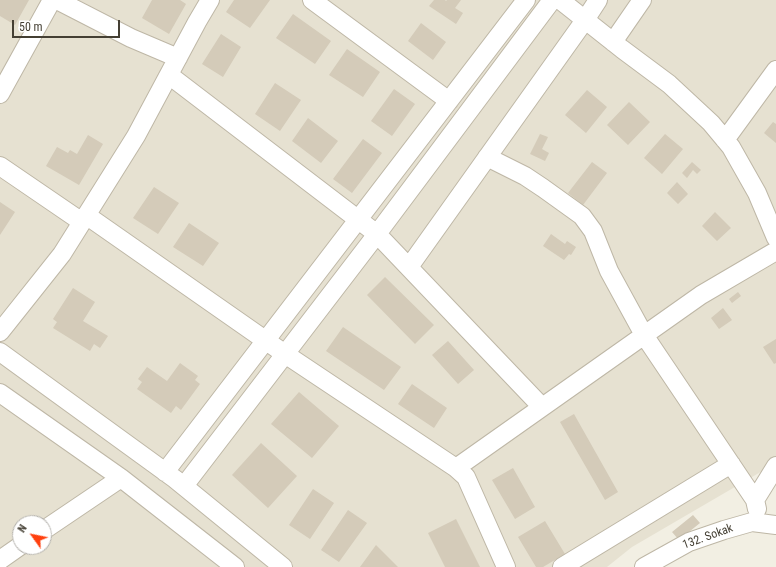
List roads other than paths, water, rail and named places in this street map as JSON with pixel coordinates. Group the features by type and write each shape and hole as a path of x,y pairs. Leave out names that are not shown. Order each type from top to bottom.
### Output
{"street":[{"path":"0,94 52,0"},
{"path":"57,0 130,38 178,58"},
{"path":"312,0 450,101"},
{"path":"165,472 526,0"},
{"path":"184,486 377,234 552,0"},
{"path":"560,0 669,84 711,123 731,147 757,193 776,238"},
{"path":"409,267 598,0"},
{"path":"613,42 642,0"},
{"path":"0,332 62,254 136,136 208,1"},
{"path":"725,140 776,70"},
{"path":"169,75 377,234 542,407"},
{"path":"487,157 525,176 582,216 593,231 610,271 644,335 755,500 768,524"},
{"path":"0,166 84,218 456,468 466,477 506,567"},
{"path":"456,468 701,295 776,251"},
{"path":"0,352 184,486 283,567"},
{"path":"0,393 121,478 235,567"},
{"path":"562,567 731,464"},
{"path":"755,500 776,466"},
{"path":"52,525 121,478"},
{"name":"132. Sokak","path":"644,567 689,542 752,522 768,524"},
{"path":"0,560 12,552"}]}
